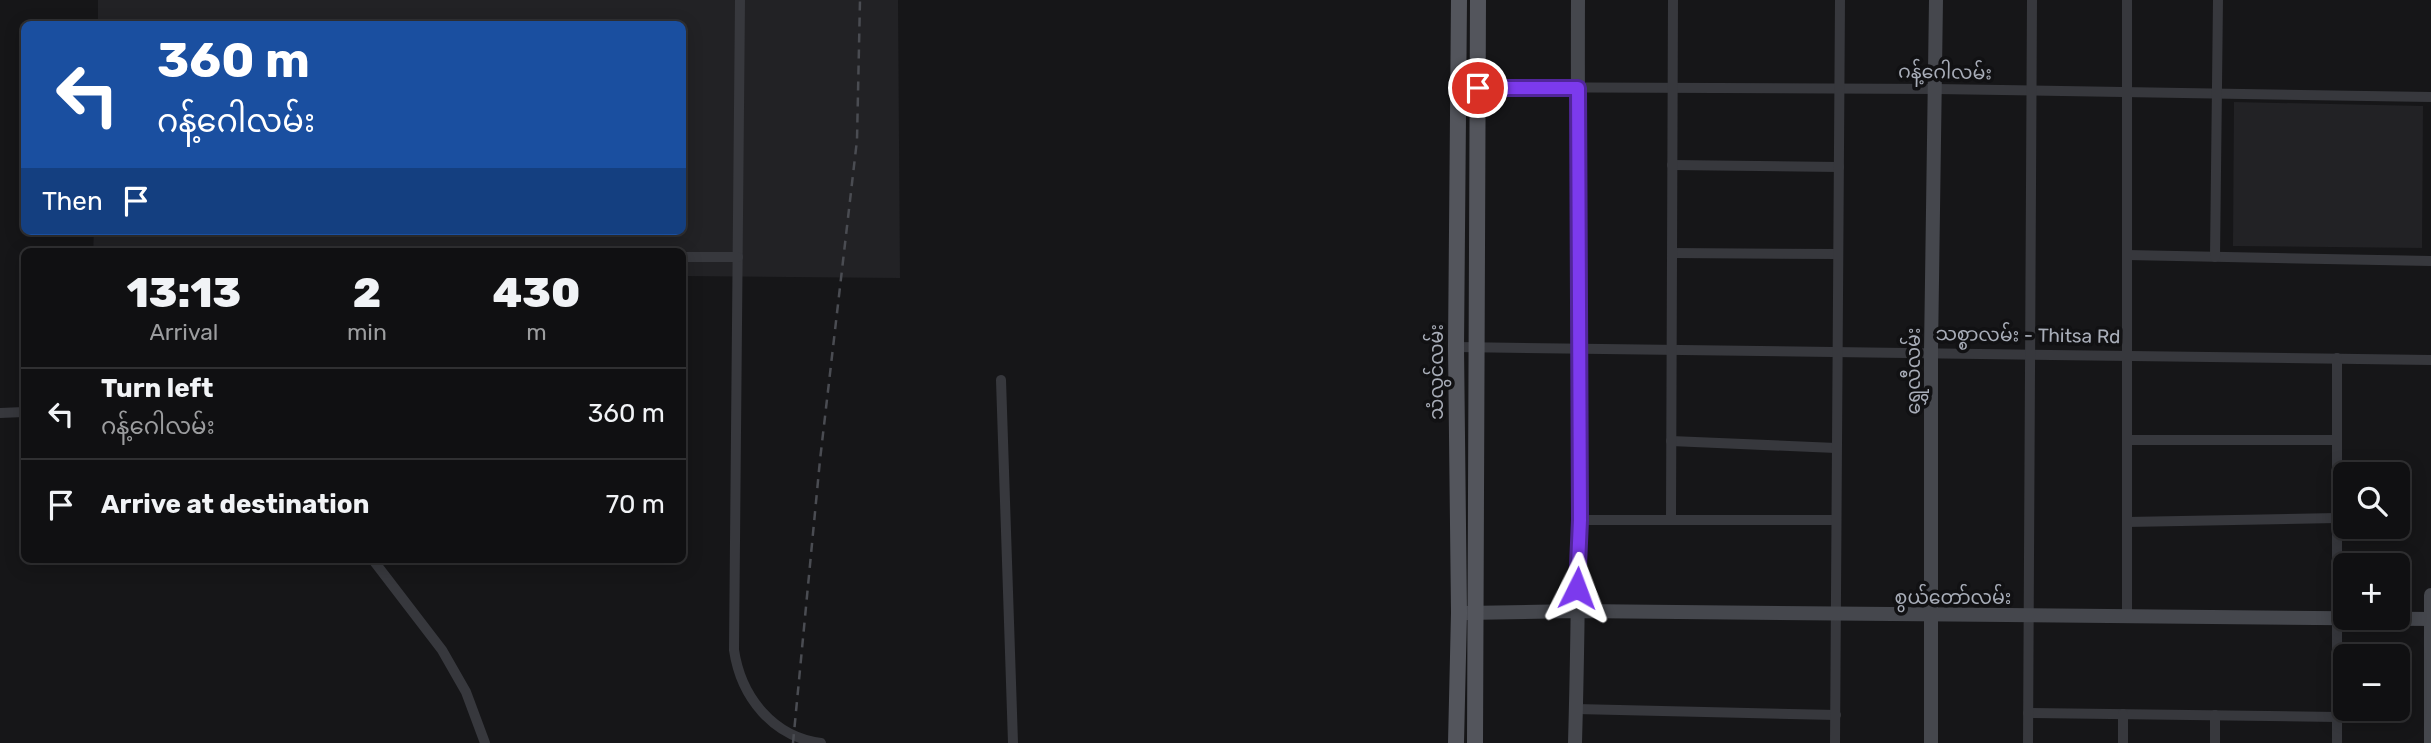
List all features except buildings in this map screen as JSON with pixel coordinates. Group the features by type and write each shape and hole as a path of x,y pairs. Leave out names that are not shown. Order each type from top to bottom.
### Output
{"main road":[{"name":"သံလွင်လမ်း","path":"1456,743 1459,613 1456,347 1459,0"},
{"name":"သံလွင်လမ်း","path":"1475,743 1478,0"}],"street":[{"path":"740,0 734,650 737,668 749,695 772,723 793,737 821,743"},
{"path":"1575,743 1580,520 1578,0"},
{"path":"1671,517 1673,0"},
{"path":"1835,743 1840,0"},
{"name":"ရွှေလီလမ်း","path":"1931,743 1931,351 1936,0"},
{"path":"2028,743 2032,0"},
{"path":"2127,0 2127,617"},
{"path":"2215,257 2218,0"},
{"name":"ဂန့်ဂေါလမ်း","path":"1459,87 1936,89 2431,97"},
{"path":"1672,165 1839,167"},
{"path":"1672,253 1838,254"},
{"path":"2127,255 2431,261"},
{"path":"686,257 738,257"},
{"name":"သစ္စာလမ်း - Thitsa Rd","path":"1456,347 1931,351 2431,360"},
{"path":"2337,358 2337,462"},
{"path":"1001,380 1013,743"},
{"path":"0,413 21,412"},
{"path":"1671,440 1836,448"},
{"path":"2127,440 2337,440"},
{"path":"1580,520 1671,517 1836,520"},
{"path":"2127,522 2333,518"},
{"path":"375,563 442,650 466,692 485,743"},
{"path":"2431,595 2431,743"},
{"name":"စွယ်တော်လမ်း","path":"1459,613 1576,611 1836,616 2333,618"},
{"name":"စွယ်တော်လမ်း","path":"2410,619 2431,619"},
{"path":"1576,709 1836,715"},
{"path":"2028,713 2333,717"},
{"path":"2123,714 2123,743"},
{"path":"2215,715 2215,743"},
{"path":"2337,721 2337,743"}],"shaded area":[{"path":"98,0 898,0 900,278 686,276 686,248 93,248 94,235 686,235 686,21 98,21"},
{"path":"2234,102 2423,106 2422,248 2233,246"}],"railway":[{"path":"793,743 820,460 857,140 860,0"}],"route":[{"path":"1478,88 1578,88 1580,520 1577,588"}]}
